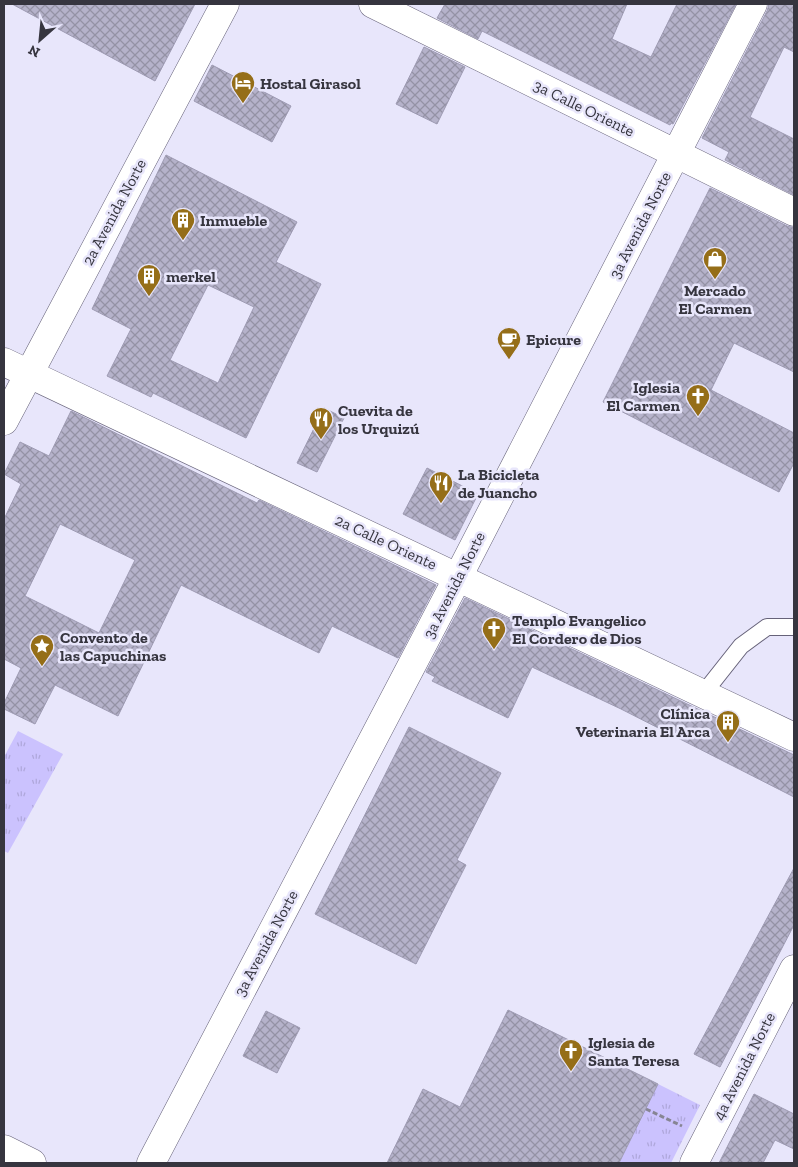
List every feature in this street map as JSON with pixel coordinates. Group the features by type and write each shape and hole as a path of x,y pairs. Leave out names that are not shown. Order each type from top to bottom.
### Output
{"street":[{"name":"2a Avenida Norte","path":"4,421 225,4"},
{"name":"3a Calle Oriente","path":"373,4 794,212"},
{"name":"3a Avenida Norte","path":"151,1163 458,577 753,4"},
{"name":"2a Calle Oriente","path":"4,362 794,738"},
{"name":"4a Avenida Norte","path":"694,1163 794,969"},
{"path":"4,1149 32,1163"}],"lane":[{"path":"703,694 741,646 767,627 794,627"}],"path":[{"path":"646,1109 707,1139"}],"green space":[{"path":"18,731 63,754 8,853 4,851 4,757"},
{"path":"658,1084 700,1105 671,1163 619,1163"}],"building":[{"path":"12,4 195,4 155,81"},
{"path":"445,4 627,4 612,39 651,57 677,4 736,4 673,124 671,123 670,125 482,31 478,39 437,18"},
{"path":"769,4 794,4 794,52 784,47 750,117 794,139 794,195 725,160 729,152 702,138"},
{"path":"424,47 465,67 437,124 396,104"},
{"name":"Hostal Girasol","path":"212,65 291,106 272,142 194,101"},
{"path":"166,155 297,222 276,262 321,284 246,438 153,393 151,397 107,376 131,329 92,309","holes":["208,285 254,307 218,383 170,360"]},
{"path":"710,188 794,228 794,372 734,343 711,390 794,433 794,463 779,492 603,402"},
{"name":"Cuevita de los Urquizú","path":"324,408 344,418 317,472 297,463"},
{"path":"71,411 257,503 259,500 436,585 398,658 332,626 319,653 181,585 118,716 55,685 35,724 4,709 4,703 21,668 4,659 4,519 21,484 4,474 20,442 49,456","holes":["60,524 135,560 99,633 25,596"]},
{"name":"La Bicicleta de Juancho","path":"427,468 478,494 455,540 403,514"},
{"path":"465,598 794,755 794,797 621,709 532,667 508,718 432,681 435,677 426,672"},
{"path":"409,727 501,773 457,860 466,865 416,964 315,914"},
{"path":"794,868 794,925 720,1067 694,1054"},
{"path":"508,1010 658,1084 619,1163 387,1163 423,1089 460,1107"},
{"path":"266,1011 300,1028 277,1073 243,1056"},
{"path":"754,1094 794,1114 794,1149 775,1140 763,1163 719,1163"}],"place":[{"name":"Hostal Girasol","path":"243,104"},
{"name":"Inmueble","path":"183,241"},
{"name":"Mercado El Carmen","path":"715,280"},
{"name":"merkel","path":"149,297"},
{"name":"Epicure","path":"509,360"},
{"name":"Iglesia El Carmen","path":"698,417"},
{"name":"Cuevita de los Urquizú","path":"321,440"},
{"name":"La Bicicleta de Juancho","path":"441,504"},
{"name":"Templo Evangelico El Cordero de Dios","path":"494,650"},
{"name":"Convento de las Capuchinas","path":"42,667"},
{"name":"Clínica Veterinaria El Arca","path":"728,743"},
{"name":"Iglesia de Santa Teresa","path":"571,1072"}]}
